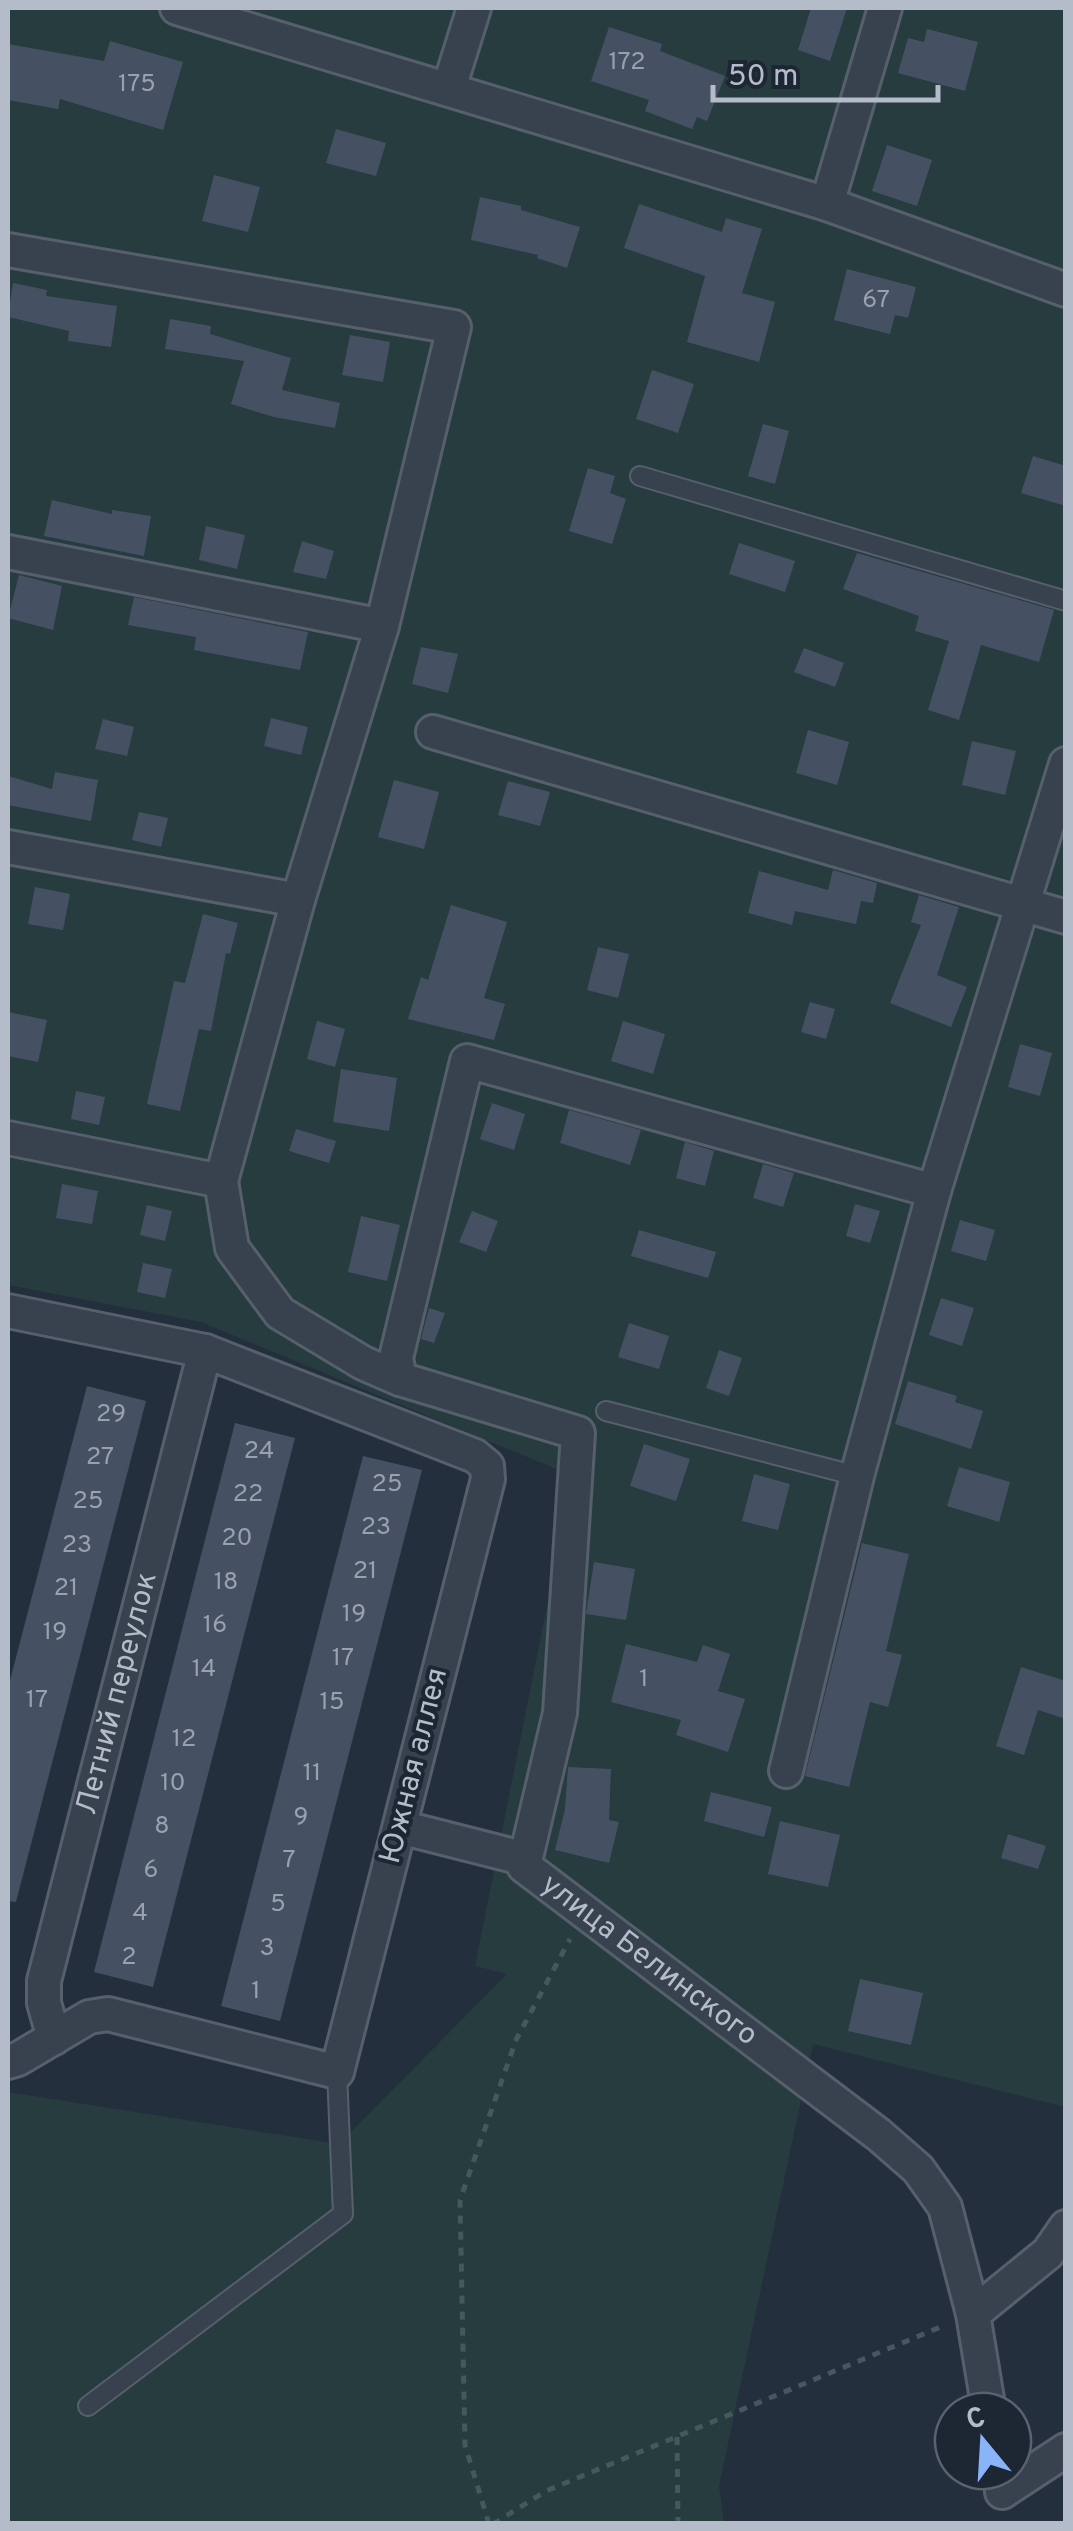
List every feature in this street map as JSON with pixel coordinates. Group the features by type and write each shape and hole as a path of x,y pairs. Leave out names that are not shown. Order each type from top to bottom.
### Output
{"street":[{"path":"177,8 826,204 1066,290"},
{"path":"449,88 474,8"},
{"path":"826,204 884,8"},
{"path":"8,250 454,328 382,626 298,900 221,1181 232,1248 280,1313 362,1363 400,1379"},
{"path":"8,552 382,626"},
{"path":"433,732 1066,918"},
{"path":"786,1771 857,1476 934,1190 1066,764"},
{"path":"8,846 298,900"},
{"path":"400,1379 396,1358 467,1061 934,1190"},
{"path":"8,1138 221,1181"},
{"path":"8,1310 205,1351"},
{"name":"Южная аллея","path":"205,1351 483,1461 488,1480 337,2072"},
{"name":"Летний переулок","path":"54,2038 44,2003 44,1980 205,1351"},
{"name":"улица Белинского","path":"400,1379 578,1433 560,1713 524,1866 918,2169 945,2208 973,2314 986,2391"},
{"path":"400,1827 526,1859"},
{"path":"8,2062 89,2017 108,2014 337,2072"},
{"path":"973,2314 1048,2252 1066,2227"},
{"path":"1002,2495 1066,2450"}],"lane":[{"path":"640,476 1066,601"},
{"path":"606,1411 857,1476"},
{"path":"88,2406 343,2214 337,2072"}],"path":[{"path":"584,1914 516,2040 460,2200 466,2445 491,2524 546,2491 973,2314"},
{"path":"677,2436 678,2524"}],"green space":[{"path":"8,8 1065,8 1065,2107 813,2044 719,2486 724,2523 8,2524 8,2092 339,2144 507,1974 475,1966 573,1476 201,1322 8,1285"}],"building":[{"path":"811,8 847,8 830,61 798,50"},
{"path":"609,27 662,44 660,51 725,76 707,121 697,117 692,129 645,111 649,100 591,81"},
{"path":"927,29 978,42 965,91 898,73 908,38 924,42"},
{"path":"110,41 183,62 163,130 60,99 58,109 8,100 8,44 104,61"},
{"path":"336,129 386,143 376,176 326,163"},
{"path":"887,145 932,160 917,206 872,191"},
{"path":"214,175 260,187 248,232 202,221"},
{"path":"480,197 521,206 521,210 580,227 567,268 537,258 538,255 471,240"},
{"path":"639,204 722,232 726,218 762,229 742,293 775,302 759,362 687,342 705,276 624,248"},
{"path":"847,269 916,287 908,318 895,315 890,334 834,320"},
{"path":"13,283 47,290 46,296 117,306 111,347 68,341 69,331 8,317"},
{"path":"170,319 211,326 210,334 291,358 282,390 340,403 335,428 231,404 244,361 165,349"},
{"path":"350,335 390,342 383,382 342,375"},
{"path":"652,370 694,384 678,433 636,419"},
{"path":"763,424 789,431 775,484 748,476"},
{"path":"1033,456 1066,466 1066,506 1021,493"},
{"path":"588,468 615,476 610,493 626,499 612,544 569,531"},
{"path":"52,500 112,514 112,510 151,516 144,556 44,536"},
{"path":"206,526 245,535 237,569 199,560"},
{"path":"302,541 334,551 326,579 293,572"},
{"path":"739,543 795,561 785,592 729,574"},
{"path":"857,553 1054,610 1039,662 981,645 959,720 928,710 949,641 915,631 919,616 843,589"},
{"path":"19,575 62,586 53,630 8,618"},
{"path":"134,597 308,632 300,670 194,650 196,637 128,625"},
{"path":"421,647 458,654 448,693 412,684"},
{"path":"804,648 844,663 835,687 794,672"},
{"path":"271,718 308,727 301,755 264,746"},
{"path":"103,719 134,727 127,756 95,749"},
{"path":"808,730 849,742 837,785 796,773"},
{"path":"972,741 1016,751 1005,795 962,785"},
{"path":"55,772 98,780 91,821 8,805 8,776 52,789"},
{"path":"394,780 439,792 424,849 378,837"},
{"path":"508,781 550,792 540,826 498,815"},
{"path":"139,812 168,818 161,847 132,840"},
{"path":"833,870 877,883 873,903 861,901 856,924 795,911 792,925 748,913 759,871 828,890"},
{"path":"35,887 70,894 63,930 28,924"},
{"path":"919,895 959,907 937,975 967,987 951,1027 890,1003 921,925 911,922"},
{"path":"451,905 507,922 484,998 505,1004 494,1040 408,1019 421,977 428,980"},
{"path":"203,914 238,923 230,954 226,953 211,1031 199,1029 180,1111 147,1104 174,981 185,983"},
{"path":"598,947 629,954 618,998 587,990"},
{"path":"810,1002 835,1009 826,1039 801,1032"},
{"path":"8,1012 47,1020 38,1062 8,1056"},
{"path":"317,1021 345,1029 335,1067 307,1059"},
{"path":"623,1021 665,1034 653,1074 611,1061"},
{"path":"1020,1044 1052,1053 1040,1096 1008,1087"},
{"path":"341,1069 397,1078 389,1131 333,1122"},
{"path":"76,1091 105,1097 99,1125 71,1119"},
{"path":"492,1103 525,1114 514,1150 480,1139"},
{"path":"569,1110 641,1130 630,1165 560,1143"},
{"path":"296,1129 336,1141 329,1163 289,1151"},
{"path":"685,1142 714,1151 705,1186 676,1178"},
{"path":"763,1164 794,1173 783,1207 753,1198"},
{"path":"62,1184 98,1191 92,1224 56,1218"},
{"path":"855,1204 880,1211 870,1243 846,1236"},
{"path":"147,1205 172,1211 165,1241 140,1235"},
{"path":"472,1211 498,1221 486,1252 459,1242"},
{"path":"361,1216 400,1225 387,1281 348,1272"},
{"path":"960,1220 995,1230 986,1261 951,1251"},
{"path":"639,1230 716,1252 708,1278 631,1256"},
{"path":"143,1263 172,1269 165,1298 137,1292"},
{"path":"941,1298 974,1308 962,1346 929,1335"},
{"path":"429,1308 445,1313 434,1343 421,1339"},
{"path":"629,1323 669,1336 659,1369 618,1357"},
{"path":"719,1350 742,1358 729,1396 706,1388"},
{"path":"908,1381 957,1396 955,1402 983,1411 971,1449 895,1424"},
{"path":"87,1386 146,1401 16,1902 8,1901 8,1688"},
{"path":"235,1423 295,1438 153,1987 94,1972"},
{"path":"644,1444 690,1459 676,1501 630,1486"},
{"path":"363,1456 422,1470 280,2021 221,2006"},
{"path":"959,1467 1010,1482 999,1522 947,1506"},
{"path":"754,1474 790,1484 778,1530 742,1521"},
{"path":"862,1543 909,1554 886,1651 902,1655 888,1707 870,1702 849,1787 805,1776"},
{"path":"594,1562 635,1569 626,1620 586,1614"},
{"path":"626,1644 697,1662 703,1645 730,1654 718,1691 745,1699 728,1752 676,1735 681,1720 611,1702"},
{"path":"1021,1667 1066,1681 1066,1719 1038,1710 1024,1755 996,1746"},
{"path":"568,1767 611,1769 609,1820 619,1822 609,1863 555,1850 565,1809"},
{"path":"711,1792 772,1807 764,1837 704,1821"},
{"path":"780,1821 840,1835 828,1887 768,1874"},
{"path":"1008,1834 1046,1846 1038,1869 1001,1858"},
{"path":"860,1979 923,1993 911,2045 848,2031"}]}
